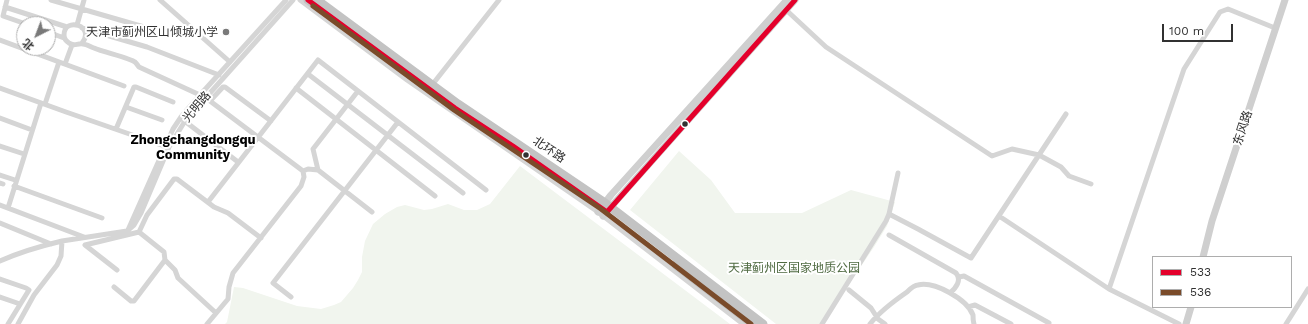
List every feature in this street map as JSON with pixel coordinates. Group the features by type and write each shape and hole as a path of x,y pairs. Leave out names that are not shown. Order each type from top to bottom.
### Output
{"highway":[{"name":"北环路","path":"308,0 455,108 513,146 604,210 753,324"},
{"name":"北环路","path":"317,0 604,210 763,324"}],"street":[{"path":"7,0 3,16 16,21"},
{"path":"51,0 151,29"},
{"path":"77,25 84,0"},
{"path":"160,0 230,62"},
{"name":"光明路","path":"128,231 134,225 141,212 169,147 183,119 200,95 286,0"},
{"name":"光明路","path":"128,231 173,128 293,0"},
{"path":"300,0 407,80 604,210 743,324"},
{"path":"432,85 499,0"},
{"path":"784,8 787,0"},
{"path":"604,210 784,8 795,0"},
{"name":"东风路","path":"1203,256 1212,221 1285,0"},
{"path":"6,7 67,27 77,25 82,28 147,48 219,74"},
{"path":"784,8 826,47 992,156 1012,149 1039,155 1061,167 1069,176 1091,184"},
{"path":"1109,289 1184,69 1220,12 1228,9 1276,28"},
{"path":"64,38 67,27"},
{"path":"56,35 64,38 66,42 72,45 78,45 86,38 86,34 82,28"},
{"path":"0,40 124,86"},
{"path":"82,43 103,52 134,62 139,67 200,95"},
{"path":"65,64 72,45"},
{"path":"208,202 318,60 486,190"},
{"path":"8,208 32,130 58,62"},
{"path":"308,74 463,193"},
{"path":"271,121 223,86 210,101 303,171"},
{"path":"116,129 134,88 136,87 173,102"},
{"path":"0,88 164,146"},
{"path":"296,88 435,196"},
{"path":"318,170 313,149 358,91"},
{"path":"126,107 162,120"},
{"path":"889,214 918,228 971,258 1066,114"},
{"path":"0,118 32,130"},
{"path":"183,119 238,162"},
{"path":"291,297 273,282 398,122"},
{"path":"0,146 24,154"},
{"path":"303,171 308,169 318,170 372,212"},
{"path":"206,324 228,299 228,287 233,274 301,186 303,171"},
{"path":"822,324 881,230 889,214 898,173"},
{"path":"0,175 16,180"},
{"path":"139,232 147,215 174,179 177,179 214,207 228,213 261,238"},
{"path":"14,186 102,218"},
{"path":"0,205 84,237"},
{"path":"1000,216 1109,289 1179,324"},
{"path":"0,223 51,244"},
{"path":"0,261 27,250 62,241 128,231"},
{"path":"139,232 164,252 165,260 175,270 178,278 216,313"},
{"path":"117,270 85,245 139,232"},
{"path":"889,235 956,273 959,277 959,282 955,289 950,293"},
{"path":"18,324 34,295 61,256 62,241"},
{"path":"114,287 131,301 134,301 165,260"},
{"path":"959,277 964,276 1049,323"},
{"path":"0,279 28,290 8,324"},
{"path":"870,324 876,316 917,285 926,284 950,293 960,299 968,307 972,314 974,324"},
{"path":"1286,324 1308,289"},
{"path":"849,290 871,308 878,319 885,324"},
{"path":"0,297 20,304"},
{"path":"968,307 975,305 1011,324"},
{"path":"1186,324 1190,308"}],"green space":[{"name":"天津蓟州区国家地质公园","path":"679,151 711,180 735,213 802,213 851,190 895,202 887,226 822,324 776,324 630,210"},
{"path":"520,166 730,324 225,324 227,322 234,287 243,288 297,306 321,309 341,302 353,288 362,272 362,257 365,241 373,224 385,214 397,207 405,205 424,210 448,204 464,210 477,210 490,204"}],"transit line":[{"name":"533","path":"308,0 455,108 513,146 607,212 795,0"},
{"name":"536","path":"313,6 454,110 601,209 751,324"}],"place":[{"name":"天津市蓟州区山倾城小学","path":"226,32"}],"district":[{"name":"Zhongchangdongqu Community","path":"193,148"}]}
